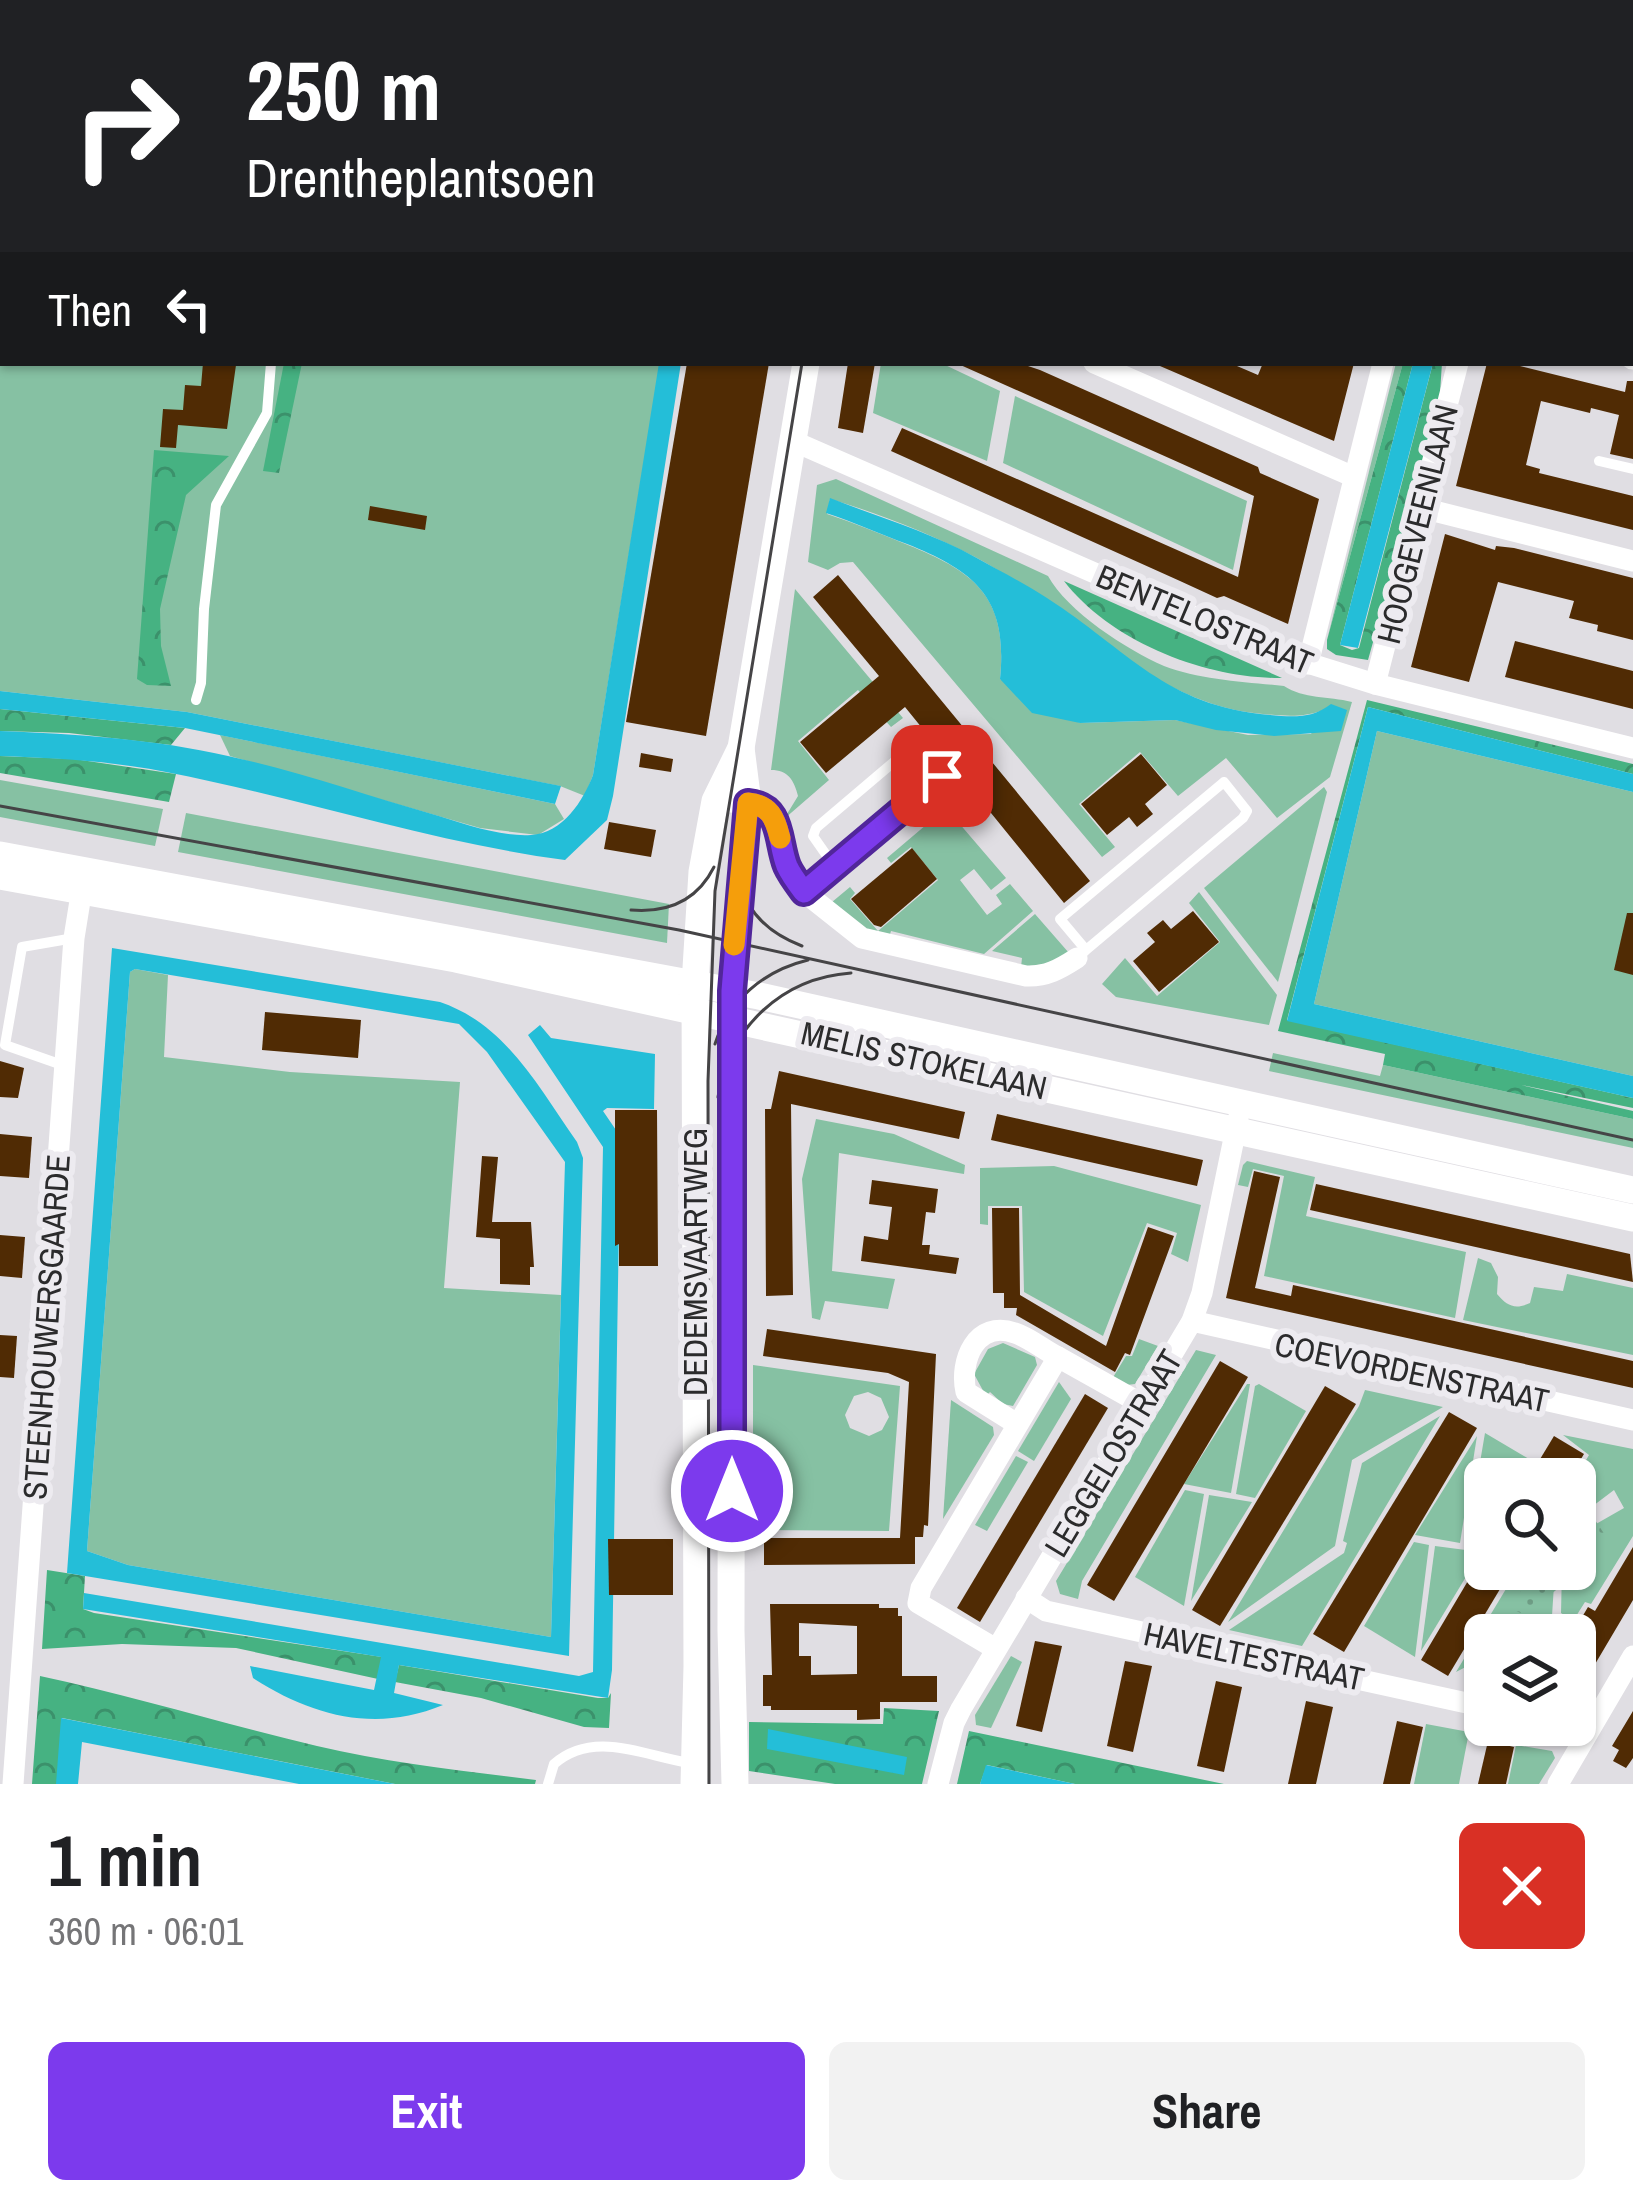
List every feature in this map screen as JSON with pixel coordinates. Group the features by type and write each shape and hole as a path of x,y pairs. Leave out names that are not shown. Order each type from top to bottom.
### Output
{"street":[{"name":"DEDEMSVAARTWEG","path":"694,1774 695,997 702,872 715,801 741,748 806,366"},
{"path":"1101,366 1354,477"},
{"path":"1308,664 1382,366"},
{"name":"HOOGEVEENLAAN","path":"1376,684 1457,366"},
{"name":"BENTELOSTRAAT","path":"793,442 1308,664 1633,748"},
{"path":"1422,508 1633,561"},
{"name":"DEDEMSVAARTWEG","path":"735,1784 731,1631 733,1005 748,803 741,748"},
{"path":"715,801 761,804 775,817 788,868 804,892 862,938 1039,977 1081,954"},
{"name":"MELIS STOKELAAN","path":"0,855 83,881 456,959 695,997 1238,1117 1633,1218"},
{"name":"MELIS STOKELAAN","path":"0,876 83,881"},
{"name":"STEENHOUWERSGAARDE","path":"13,1784 11,1656 74,938 83,881"},
{"name":"MELIS STOKELAAN","path":"1238,1117 1633,1190"},
{"name":"LEGGELOSTRAAT","path":"938,1784 954,1723 1192,1321 1202,1294 1238,1117"},
{"name":"COEVORDENSTRAAT","path":"1192,1321 1633,1420"},
{"path":"1017,1424 966,1392 961,1370 970,1348 991,1333 1012,1331 1140,1403"},
{"path":"996,1649 917,1603 921,1588 1058,1357"},
{"name":"HAVELTESTRAAT","path":"1026,1598 1046,1611 1464,1702"},
{"path":"1596,1704 1633,1656"},
{"path":"1558,1784 1571,1746"}],"lane":[{"path":"196,700 216,505 267,413 272,366"},
{"path":"1600,461 1633,469"},
{"path":"804,892 942,776 915,744 815,828 812,836 834,866"},
{"path":"1224,782 1246,811 1243,818 1081,954 1060,919 1224,782"},
{"path":"65,1066 5,1046 22,947 74,938"},
{"path":"548,1784 554,1764 564,1755 595,1744 694,1774"}],"green space":[{"path":"0,366 660,366 593,775 585,796 560,786 187,712 0,691"},
{"path":"283,366 301,366 279,473 263,471"},
{"path":"881,366 947,366 1000,391 987,461 873,413"},
{"path":"1395,366 1402,366 1327,640"},
{"path":"1402,366 1412,366 1340,645 1352,650 1359,648 1432,366 1442,366 1439,408 1368,660 1336,655 1327,649"},
{"path":"1015,396 1247,501 1233,570 1003,463"},
{"path":"154,450 229,456 186,495 160,609 161,646 171,686 147,685 137,679"},
{"path":"836,479 1048,576 1069,603 1099,628 1164,666 1352,702 1330,777 1277,818 1226,758 1178,796 1140,752 1079,804 1115,847 1102,857 853,562 828,570 808,562 817,485","holes":["830,499 885,517 975,557 1148,674 1184,693 1222,707 1263,714 1302,715 1326,709 1311,734 1248,735 1175,720 1080,723 1000,679 999,628 993,609 970,579 932,556 827,514"]},
{"path":"1064,581 1282,678 1222,672 1162,653 1107,622"},
{"path":"795,589 903,718 891,727 858,690 798,741 829,780 784,819 798,796 789,777 771,770"},
{"path":"1367,700 1633,764 1633,774 1368,707 1287,1020 1633,1098 1633,1108 1521,1085 1633,1111 1633,1119 1383,1065 1385,1054 1278,1031"},
{"path":"0,709 185,728 171,745 69,733 0,731"},
{"path":"1377,731 1633,792 1633,1076 1314,1004"},
{"path":"220,735 555,804 564,819 538,835 480,828 230,756"},
{"path":"0,756 74,759 176,774 169,802 0,773"},
{"path":"0,780 163,809 155,846 0,817"},
{"path":"1324,787 1327,792 1278,982 1204,888"},
{"path":"946,808 1006,878 991,890 974,869 960,880 987,915 1002,904 996,895 1010,884 1033,911 984,954 891,931 889,938 860,928 826,907 850,887 855,893 850,899 878,931 938,880 911,847 891,863 887,858"},
{"path":"186,813 669,904 667,943 178,852"},
{"path":"1199,892 1277,995 1269,1025 1116,997 1102,984 1125,958 1157,996 1220,942 1189,903"},
{"path":"1035,914 1069,953 1053,963 1021,967 1022,958 992,951"},
{"path":"130,972 168,975 164,1057 290,1072 460,1082 444,1288 561,1295 551,1637 128,1565 87,1551"},
{"path":"1273,1053 1380,1076 1383,1065 1633,1119 1633,1148 1269,1071"},
{"path":"816,1119 894,1134 965,1165 964,1174 839,1153 832,1271 895,1279 888,1309 825,1301 820,1320 812,1318 802,1179"},
{"path":"1247,1161 1315,1177 1306,1216 1466,1252 1455,1318 1264,1276 1284,1176 1253,1169 1248,1187 1238,1185"},
{"path":"1054,1166 1201,1205 1188,1262 1171,1254 1177,1233 1147,1223 1103,1336 1024,1292 1022,1206 988,1206 988,1225 980,1224 980,1168"},
{"path":"1478,1258 1491,1263 1498,1277 1497,1294 1512,1306 1530,1303 1534,1287 1563,1291 1567,1274 1633,1288 1633,1355 1463,1320"},
{"path":"1139,1339 1158,1346 1135,1384 1112,1379 1126,1356 1132,1356"},
{"path":"1003,1343 1035,1357 1037,1365 1013,1406 990,1392 986,1396 974,1374 988,1349"},
{"path":"1196,1350 1216,1355 1082,1581 1078,1599 1060,1594 1056,1581"},
{"path":"753,1365 900,1386 889,1531 753,1530","holes":["868,1392 881,1398 889,1417 882,1430 869,1436 850,1428 845,1415 854,1396"]},
{"path":"1059,1382 1071,1399 1034,1461 1018,1451"},
{"path":"1247,1384 1231,1493 1184,1484"},
{"path":"1259,1384 1306,1411 1255,1498 1236,1494"},
{"path":"1365,1390 1443,1407 1352,1460 1335,1546 1228,1622 1359,1406"},
{"path":"951,1400 993,1427 994,1435 943,1519"},
{"path":"1440,1416 1302,1646 1229,1630 1344,1553 1362,1463"},
{"path":"1485,1433 1527,1458 1481,1458"},
{"path":"1563,1435 1633,1449 1633,1536 1591,1604 1585,1602 1577,1614 1562,1614 1562,1590 1596,1590 1596,1524 1624,1508 1614,1490 1596,1504 1596,1458"},
{"path":"1477,1436 1474,1458 1464,1458 1460,1543 1415,1535"},
{"path":"1016,1456 1028,1462 987,1531 975,1525"},
{"path":"1185,1490 1204,1494 1184,1606 1135,1577"},
{"path":"1209,1495 1252,1502 1191,1601"},
{"path":"1596,1522 1605,1535 1596,1547"},
{"path":"1414,1542 1429,1545 1415,1657 1364,1626"},
{"path":"1435,1546 1464,1550 1464,1580 1421,1651"},
{"path":"47,1570 85,1576 83,1609 94,1613 382,1657 378,1679 236,1648 122,1644 42,1649"},
{"path":"1505,1590 1554,1590 1552,1614 1491,1614"},
{"path":"1521,1590 1556,1590 1526,1614 1514,1610"},
{"path":"1011,1656 1022,1662 991,1728 976,1725 975,1715"},
{"path":"399,1665 598,1698 611,1693 609,1728 584,1727 481,1698 395,1682"},
{"path":"40,1676 344,1752 536,1780 535,1784 395,1784 62,1718 57,1784 32,1784"},
{"path":"884,1708 939,1711 922,1784 835,1784 749,1771 749,1722 883,1724"},
{"path":"1426,1724 1464,1731 1466,1746 1459,1784 1414,1784"},
{"path":"969,1731 1224,1784 1075,1784 987,1765 980,1784 957,1784"},
{"path":"1516,1746 1552,1751 1555,1758 1539,1784 1508,1784"}],"water":[{"path":"659,366 681,366 613,796 607,820 565,860 465,842 166,772 0,756 0,731 200,750 519,835 542,833 562,822 593,775"},
{"path":"1412,366 1432,366 1358,648 1340,645"},
{"path":"830,498 940,540 1011,577 1175,688 1234,710 1270,715 1309,715 1331,704 1347,710 1341,731 1274,736 1175,720 1080,723 1032,713 1000,679 999,628 983,592 931,555 826,513"},
{"path":"0,691 187,712 561,786 555,804 185,728 0,709"},
{"path":"1368,707 1633,774 1633,792 1377,731 1314,1004 1633,1076 1633,1098 1287,1021"},
{"path":"112,948 440,1002 484,1026 534,1080 583,1158 569,1656 67,1573","holes":["135,969 459,1024 487,1052 565,1162 551,1637 128,1565 87,1551 130,972"]},
{"path":"540,1025 551,1038 655,1054 654,1109 603,1111 618,1133 620,1156 608,1698 399,1665 394,1693 443,1705 393,1718 345,1716 275,1691 253,1678 250,1666 374,1690 381,1657 83,1609 84,1593 579,1676 593,1672 603,1147 528,1035"},
{"path":"61,1718 395,1784 299,1784 82,1742 78,1784 56,1784"},
{"path":"768,1729 907,1757 904,1775 767,1749"},
{"path":"986,1765 1075,1784 980,1784"}],"building":[{"path":"203,366 236,366 227,429 178,425 176,448 160,447 163,409 183,410 185,385 201,386"},
{"path":"686,366 768,366 706,736 626,722"},
{"path":"848,366 874,366 863,433 838,428"},
{"path":"963,366 1040,370 1319,499 1288,624 1224,596 1217,598 891,451 902,428 1238,577 1254,496"},
{"path":"1160,366 1237,366 1258,375 1262,366 1353,366 1334,441"},
{"path":"1486,366 1520,366 1625,392 1627,381 1633,381 1633,459 1610,454 1619,415 1541,401 1526,465 1540,469 1539,473 1633,496 1633,530 1456,486"},
{"path":"370,506 427,516 425,530 368,520"},
{"path":"1445,534 1495,550 1496,546 1514,548 1633,578 1633,640 1569,618 1574,601 1498,582 1469,682 1411,667"},
{"path":"838,575 1090,881 1064,903 905,707 826,773 800,742 879,676 813,597"},
{"path":"1515,641 1633,671 1633,709 1505,677"},
{"path":"641,753 673,759 671,772 639,767"},
{"path":"1141,754 1167,785 1145,804 1153,814 1137,827 1129,817 1107,835 1081,804"},
{"path":"609,822 656,830 651,857 604,849"},
{"path":"912,848 937,879 881,927 874,925 851,899"},
{"path":"1193,911 1219,942 1159,992 1133,961 1155,942 1147,933 1163,920 1171,929"},
{"path":"1627,913 1633,913 1633,975 1614,970"},
{"path":"265,1012 361,1020 358,1058 262,1050"},
{"path":"0,1061 24,1068 18,1098 0,1097"},
{"path":"779,1071 965,1112 959,1139 791,1104 793,1295 766,1296 765,1109 771,1109"},
{"path":"615,1110 657,1110 658,1266 619,1266"},
{"path":"997,1114 1203,1160 1197,1186 991,1140"},
{"path":"0,1134 32,1137 29,1178 0,1176"},
{"path":"482,1156 498,1157 492,1222 531,1222 534,1267 530,1267 530,1285 500,1284 500,1239 476,1237"},
{"path":"1254,1171 1280,1177 1255,1288 1291,1296 1293,1285 1633,1361 1633,1388 1226,1298"},
{"path":"872,1180 938,1189 935,1213 926,1212 922,1245 930,1245 929,1254 959,1258 956,1274 861,1261 864,1236 888,1240 892,1207 869,1204"},
{"path":"1316,1184 1630,1254 1633,1282 1310,1210"},
{"path":"992,1208 1019,1208 1020,1295 1106,1346 1148,1227 1174,1236 1130,1355 1125,1353 1115,1372 1016,1315 1017,1308 1004,1308 1004,1293 993,1293"},
{"path":"0,1235 25,1237 22,1278 0,1276"},
{"path":"767,1329 936,1354 928,1526 924,1525 923,1537 915,1537 915,1564 764,1565 764,1538 900,1538 909,1382 888,1373 763,1356"},
{"path":"0,1335 17,1336 14,1378 0,1377"},
{"path":"1220,1361 1248,1377 1114,1601 1087,1585"},
{"path":"1325,1386 1356,1404 1220,1626 1192,1610"},
{"path":"1085,1394 1108,1408 980,1622 957,1608"},
{"path":"1449,1412 1477,1428 1344,1652 1313,1634"},
{"path":"1554,1436 1584,1454 1582,1458 1541,1458"},
{"path":"608,1539 673,1539 673,1595 609,1595"},
{"path":"1633,1547 1633,1600 1596,1663 1596,1614 1584,1614 1588,1607 1595,1611"},
{"path":"1464,1588 1499,1590 1485,1614 1464,1614 1464,1649 1448,1676 1421,1660"},
{"path":"770,1604 879,1604 879,1608 898,1608 902,1616 902,1676 937,1676 937,1702 880,1702 880,1719 857,1720 857,1710 771,1710 763,1706 763,1675 772,1675","holes":["799,1623 857,1626 857,1674 811,1675 811,1656 799,1656"]},
{"path":"1035,1641 1062,1646 1042,1732 1016,1726"},
{"path":"1125,1661 1152,1666 1133,1752 1107,1746"},
{"path":"1216,1681 1242,1687 1224,1772 1197,1766"},
{"path":"1306,1701 1333,1707 1316,1784 1288,1784"},
{"path":"1633,1711 1633,1758 1626,1768 1613,1761 1619,1750 1612,1746"},
{"path":"1397,1721 1423,1727 1410,1784 1383,1784"},
{"path":"1487,1746 1514,1747 1506,1784 1478,1784"}],"tram line":[{"path":"709,1784 708,1081 715,891 802,366"},
{"path":"0,806 679,930 1633,1140"},
{"path":"734,840 738,876 749,905 770,929 802,946"},
{"path":"631,910 680,902 699,888 714,867"},
{"path":"715,1044 729,1014 750,990 776,972 808,960"},
{"path":"718,1097 733,1050 762,1011 802,985 851,973"}],"slow traffic":[{"path":"734,945 748,803 761,804 775,817 780,838"}],"route":[{"path":"732,1491 732,991 748,803 761,804 775,817 788,868 804,892 942,776"}]}
